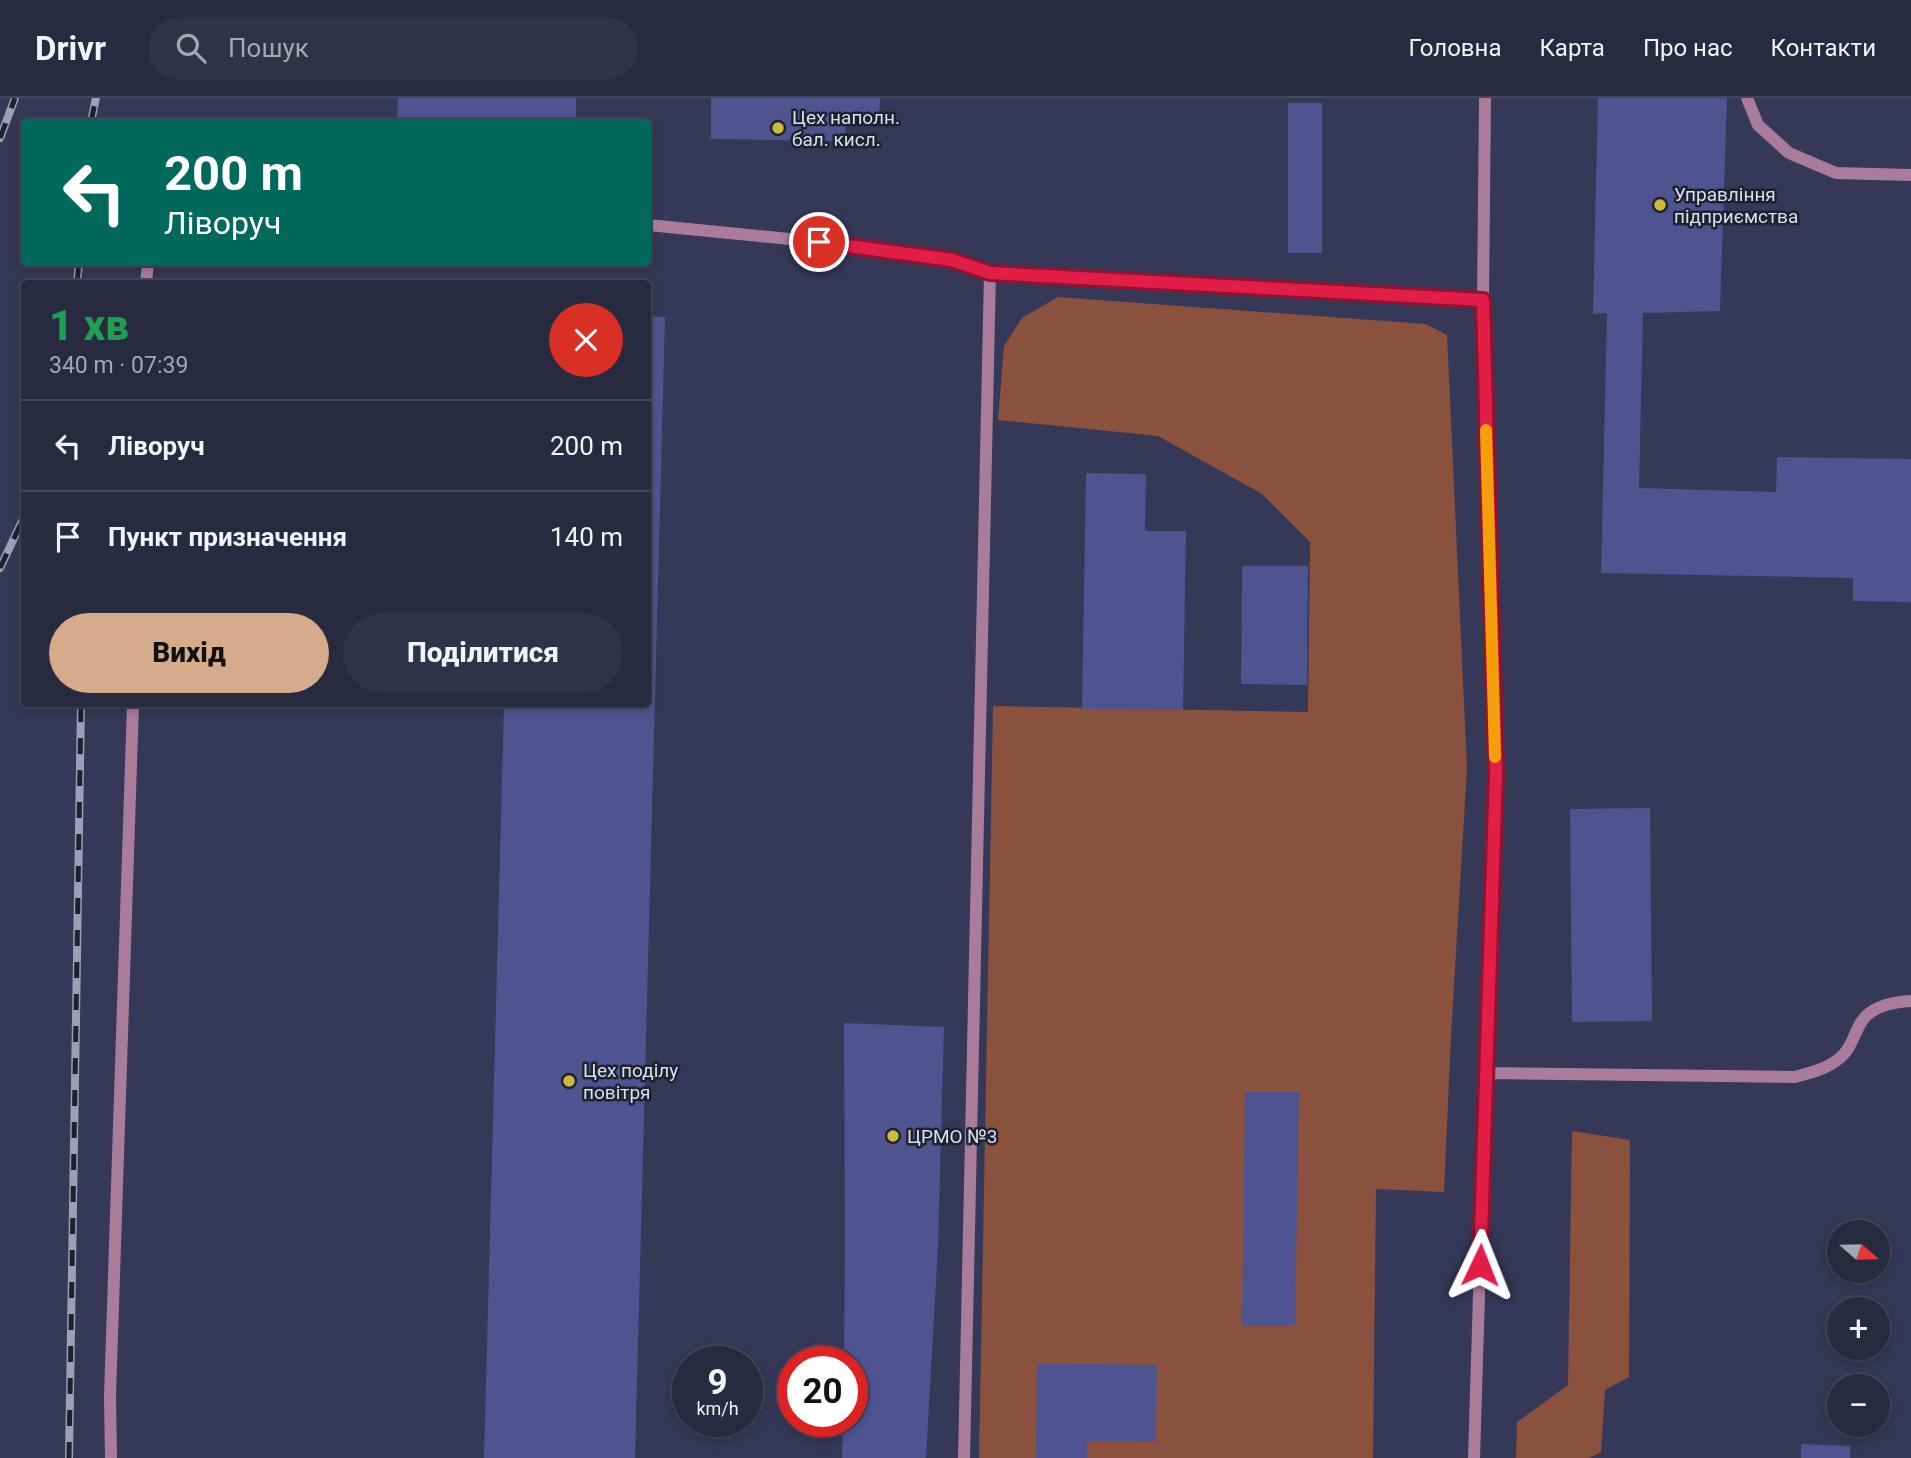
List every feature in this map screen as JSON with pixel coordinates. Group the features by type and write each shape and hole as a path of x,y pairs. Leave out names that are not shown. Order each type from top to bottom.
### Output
{"lane":[{"path":"1474,1458 1496,773 1483,300 1485,98"},
{"path":"1746,98 1758,125 1789,153 1836,173 1911,175"},
{"path":"651,225 819,242 939,258 990,273 1483,300"},
{"path":"964,1458 990,273"},
{"path":"111,1458 110,1396 133,707"},
{"path":"1486,1073 1795,1077 1817,1071 1843,1054 1863,1020 1876,1009 1896,1002 1911,1001"}],"shaded area":[{"path":"1058,297 1426,324 1447,335 1467,768 1444,1192 1376,1189 1373,1458 979,1458 993,706 1308,712 1310,542 1262,494 1158,436 998,420 1004,346 1022,318"},
{"path":"1572,1131 1630,1140 1629,1377 1605,1390 1601,1452 1589,1458 1516,1458 1517,1422 1568,1385"}],"building":[{"path":"398,98 576,98 576,119 397,119"},
{"name":"Цех наполн. бал. кисл.","path":"711,98 880,98 879,117 846,117 845,141 711,139"},
{"path":"1598,98 1727,98 1720,311 1643,313 1639,488 1776,492 1777,457 1911,459 1911,602 1853,601 1853,578 1601,573 1607,313 1593,314"},
{"path":"1288,103 1322,103 1322,253 1288,253"},
{"name":"Цех поділу повітря","path":"651,316 665,317 635,1458 484,1458 504,707 651,707"},
{"path":"1086,473 1146,474 1145,531 1186,531 1183,710 1082,709"},
{"path":"1242,566 1308,566 1307,685 1241,684"},
{"path":"1650,808 1652,1021 1572,1022 1570,809"},
{"name":"ЦРМО №3","path":"844,1023 944,1027 938,1246 926,1458 842,1458 843,1437 868,1437 868,1346 844,1346"},
{"path":"1245,1092 1299,1092 1295,1326 1242,1326"},
{"path":"1037,1363 1157,1365 1156,1442 1087,1441 1087,1458 1036,1458"},
{"path":"1801,1444 1850,1446 1850,1458 1801,1458"}],"railway":[{"path":"0,138 15,98"},
{"path":"92,119 96,98"},
{"path":"77,280 79,266"},
{"path":"0,568 21,523"},
{"path":"69,1458 81,707"}],"slow traffic":[{"path":"1486,430 1495,757"}],"place":[{"name":"Цех наполн. бал. кисл.","path":"778,128"},
{"name":"Управління підприємства","path":"1660,205"},
{"name":"Цех поділу повітря","path":"569,1081"},
{"name":"ЦРМО №3","path":"893,1136"}],"route":[{"path":"819,242 952,260 990,273 1483,300 1496,773 1480,1265"}]}
